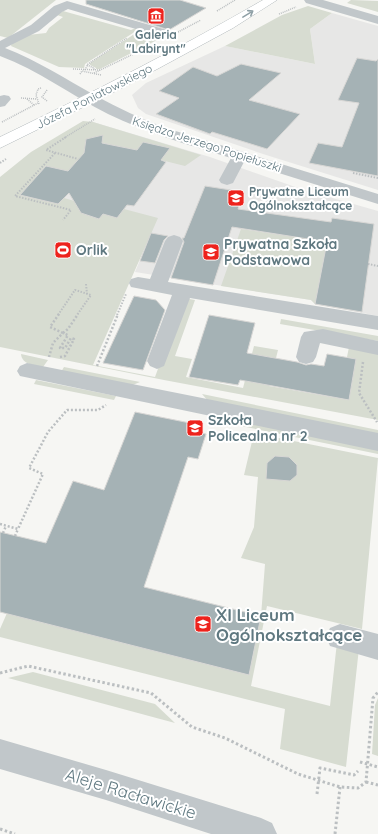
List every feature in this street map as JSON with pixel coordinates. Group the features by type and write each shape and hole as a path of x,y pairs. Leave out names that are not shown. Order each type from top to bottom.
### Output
{"main road":[{"name":"Józefa Poniatowskiego","path":"0,138 45,108 214,23 251,0"},
{"name":"Józefa Poniatowskiego","path":"0,143 91,98 229,25 271,0"}],"street":[{"path":"310,0 339,4 378,20"},
{"path":"0,46 35,28 58,9 67,5 163,34"},
{"name":"Księdza Jerzego Popiełuszki","path":"0,51 33,65 118,114 155,129 378,199"},
{"path":"227,180 234,165 242,156"},
{"path":"157,286 174,242"},
{"path":"138,283 378,323"},
{"path":"157,361 183,290"},
{"path":"306,357 311,337 323,336 378,348"},
{"path":"27,371 378,442"},
{"path":"340,637 378,646"},
{"name":"Aleje Racławickie","path":"0,754 106,785 261,834"}],"path":[{"path":"279,14 298,6"},
{"path":"85,70 87,65 136,32 140,27"},
{"path":"87,65 94,68 95,72"},
{"path":"70,71 71,69 95,72"},
{"path":"76,76 82,72 95,72 103,70"},
{"path":"0,123 38,104 36,95 38,89 42,88"},
{"path":"26,98 34,105"},
{"path":"78,159 46,150 97,118"},
{"path":"55,153 15,196 71,210 63,220"},
{"path":"368,264 378,266"},
{"path":"95,372 121,305 128,292 138,283"},
{"path":"86,284 87,294"},
{"path":"47,359 51,344 63,333 91,295 75,290 50,327 63,333 68,335 60,348 65,348 71,338 74,339 65,356 55,357"},
{"path":"358,358 363,359 359,393 378,424"},
{"path":"15,536 43,474 29,468 48,432 67,410 98,410 108,403"},
{"path":"0,524 18,529"},
{"path":"3,533 6,526"},
{"path":"0,673 28,666 151,693 192,727 225,738 298,774 340,787 358,788 366,782 373,698 378,692"},
{"path":"360,762 378,767"},
{"path":"317,794 320,768 349,775 354,775 358,771"},
{"path":"366,782 378,785"},
{"path":"335,834 340,787"},
{"path":"0,829 15,834"}],"shaded area":[{"path":"0,0 56,0 8,38 0,36"},
{"path":"351,0 378,1 378,12 347,3"},
{"path":"308,6 332,13 310,29 315,64 225,46 282,15"},
{"path":"63,11 131,30 136,28 136,31 85,64 84,68 59,67 11,46 12,43 28,35 46,33 49,28 63,17 57,15"},
{"path":"332,13 378,26 378,190 263,154 146,114 138,108 132,95 146,83 225,46 315,64 310,29"},
{"path":"136,33 157,40 100,69 96,69 90,65 90,63"},
{"path":"83,121 93,122 201,155 185,166 161,160 170,148 143,142 137,150 103,143 91,146 68,171 46,166 20,195 58,204 64,198 78,202 81,213 99,219 103,214 117,218 124,209 158,218 93,365 155,377 184,298 195,300 175,356 192,359 186,377 243,388 254,346 278,350 269,386 349,400 355,359 347,357 349,347 378,353 378,420 164,380 0,347 0,177 31,152"},
{"path":"93,122 210,157 301,189 378,211 378,316 315,304 311,300 135,272 151,234 7,199"},
{"path":"241,229 316,240 328,236 315,304 311,300 221,286"},
{"path":"281,319 378,336 378,341 280,324"},
{"path":"21,354 48,360 43,367 33,365 26,362 22,358"},
{"path":"64,367 140,382 130,386 61,372"},
{"path":"36,380 116,396 114,400 34,384"},
{"path":"202,394 378,430 378,435 208,401"},
{"path":"227,418 378,449 378,454 226,423"},
{"path":"254,433 378,458 362,629 267,606 251,686 330,706 337,642 359,648 346,767 280,749 285,709 0,637 0,629 7,613 249,675 261,616 265,564 241,558 254,527 258,477 244,475"},
{"path":"33,672 155,704 175,723 8,678"},
{"path":"378,698 378,756 372,754 375,705"}],"building":[{"path":"86,0 180,0 206,8 169,30 86,4"},
{"path":"357,58 376,61 378,59 378,176 309,163 318,143 342,147 359,103 338,100"},
{"path":"241,64 281,73 249,100 300,114 267,149 212,132 210,134 156,114 179,98 159,91 193,67 217,76"},
{"path":"103,135 102,143 137,150 143,142 170,148 161,160 166,162 134,206 127,205 117,218 103,214 99,219 81,213 69,193 58,204 20,195 46,166 68,171 84,153 86,139"},
{"path":"205,186 244,192 238,209 331,222 332,218 374,224 362,312 315,304 327,242 232,227 213,285 171,278 184,242 182,238 184,238"},
{"path":"151,233 168,236 164,240 155,263 140,261"},
{"path":"134,296 156,300 165,310 143,370 103,363"},
{"path":"209,315 255,323 247,353 306,365 311,364 324,366 327,354 356,359 349,400 240,380 238,385 189,377"},
{"path":"135,412 200,425 197,432 206,434 198,459 188,457 144,587 261,616 249,675 0,612 0,532 46,543 73,481 104,490"},
{"path":"275,456 289,457 297,465 297,475 290,481 266,479 267,463"}],"place":[{"name":"Galeria \"Labirynt\"","path":"156,16"},
{"name":"Prywatne Liceum Ogólnokształcące","path":"236,198"},
{"name":"Orlik","path":"63,250"},
{"name":"Prywatna Szkoła Podstawowa","path":"211,252"},
{"name":"Szkoła Policealna nr 2","path":"195,428"},
{"name":"XI Liceum Ogólnokształcące","path":"203,624"}]}
